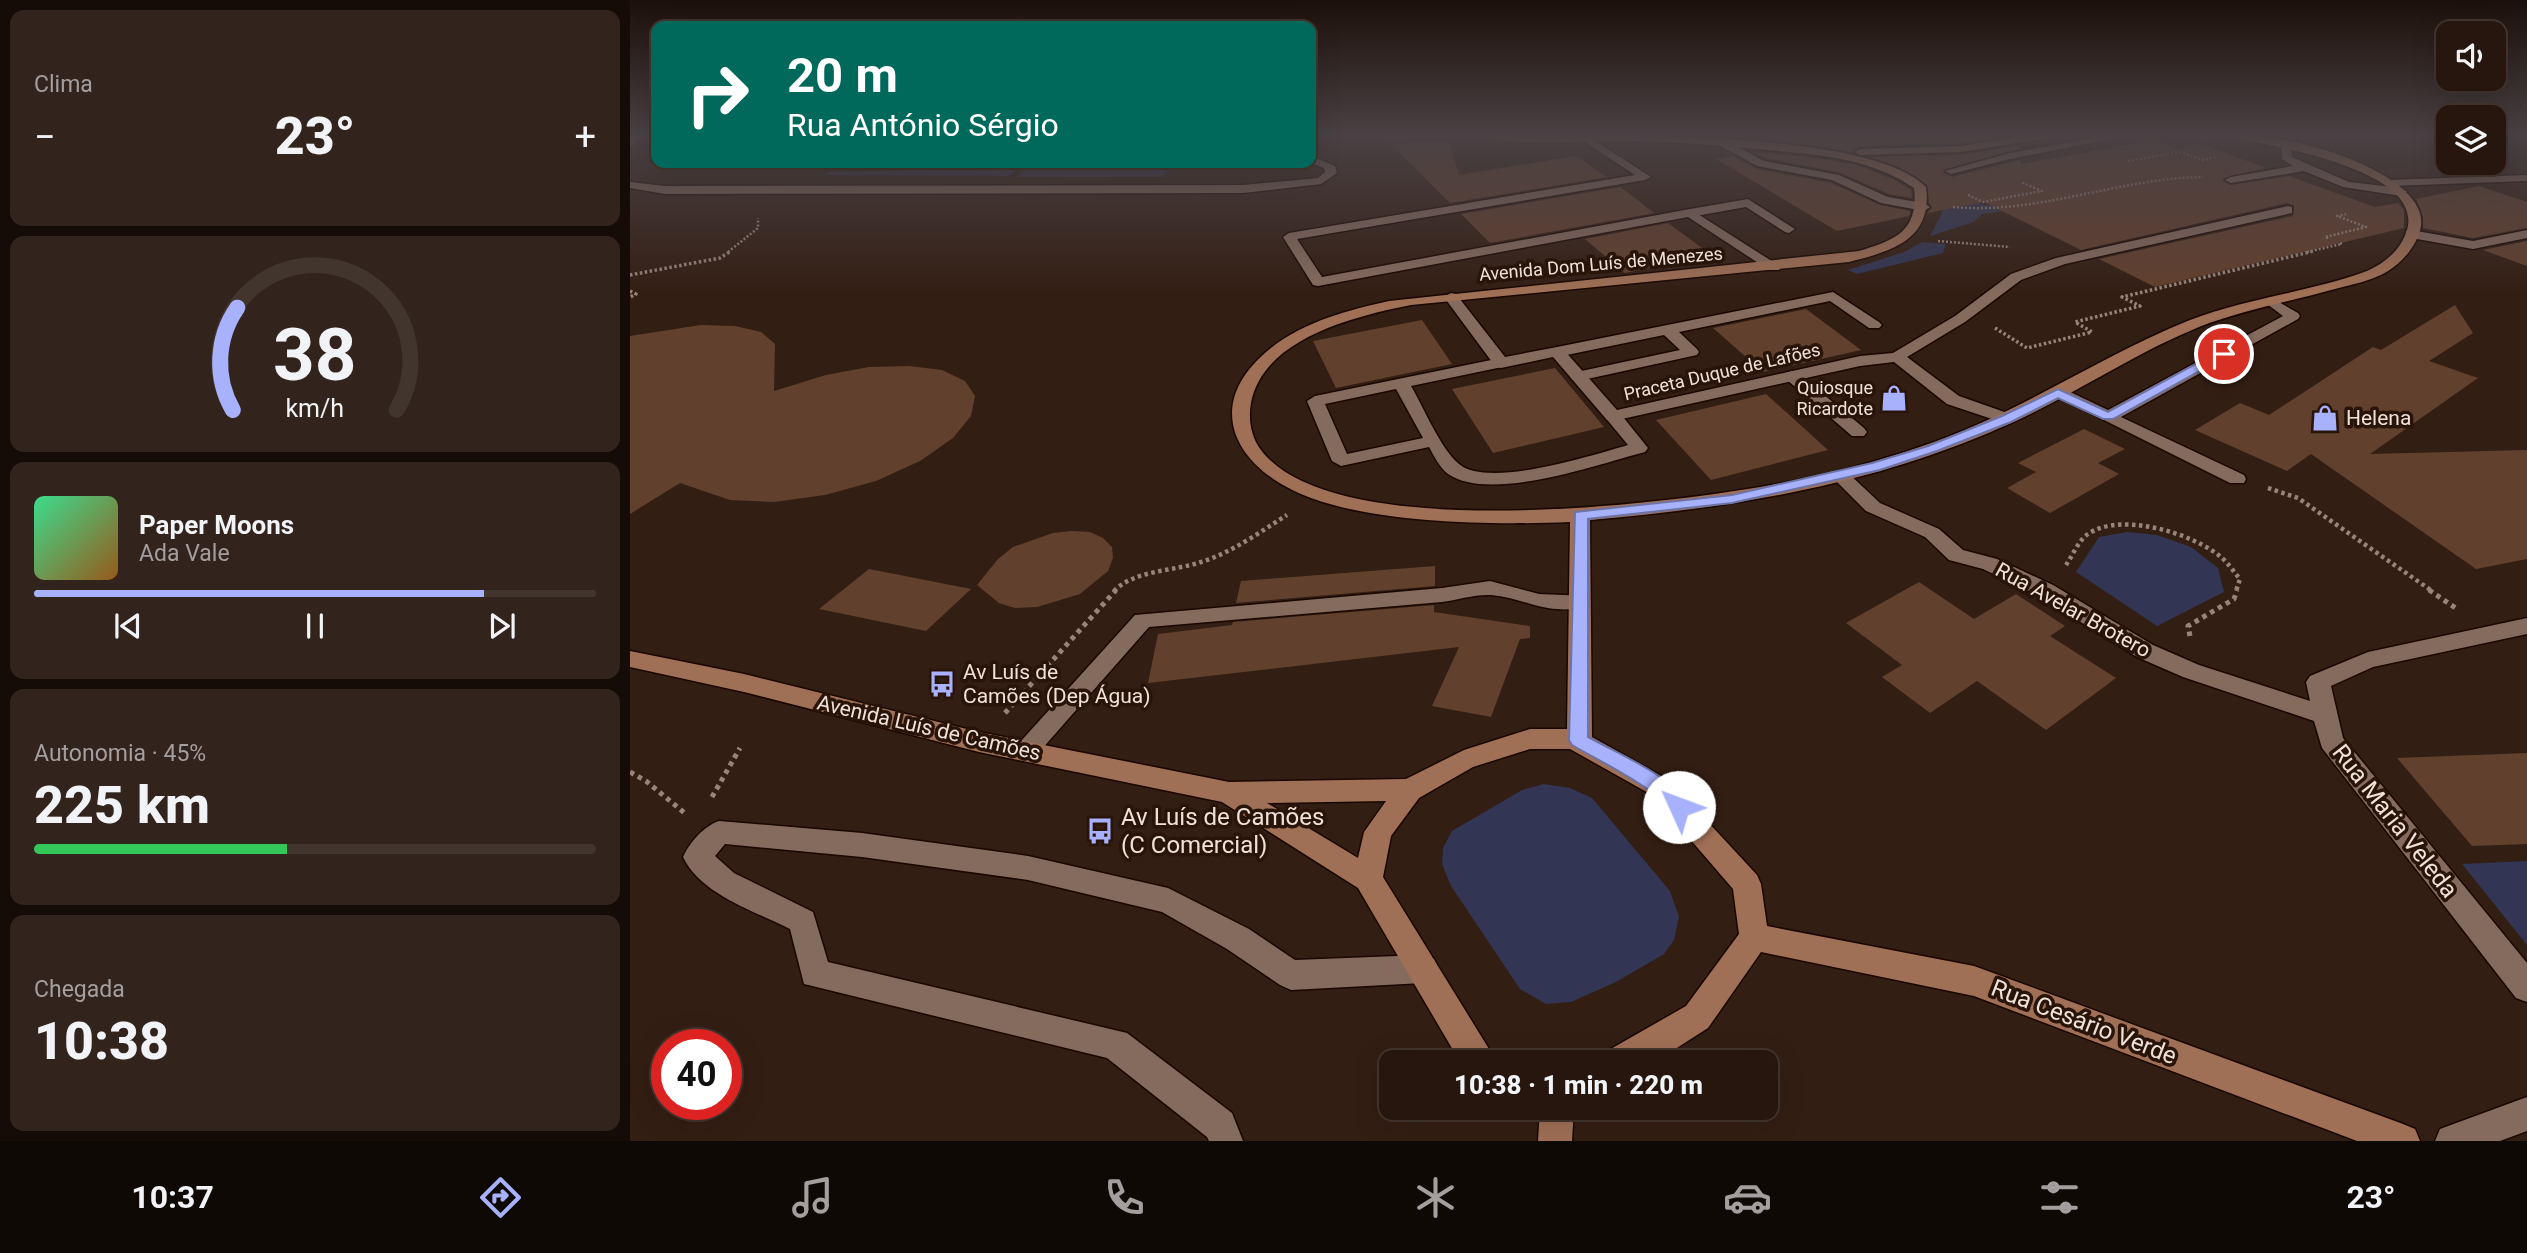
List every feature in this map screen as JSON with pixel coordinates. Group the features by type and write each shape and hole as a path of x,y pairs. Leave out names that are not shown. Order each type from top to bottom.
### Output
{"street":[{"path":"653,188 1084,188"},
{"path":"1578,188 1289,237 1318,282 1748,203 1789,229"},
{"path":"1859,188 1885,200 1924,206 1921,188"},
{"path":"2395,188 2409,200 2416,222 2411,234 2473,245 2527,234"},
{"name":"Avenida Dom Luís de Menezes","path":"1924,206 1918,223 1903,236 1874,251 1849,258 1451,297 1376,307 1336,319 1305,333 1273,354 1250,380 1239,406 1242,434 1258,459 1283,478 1317,495 1366,507 1420,514 1580,515 1732,499 1840,475 1933,449 2007,419 2189,326 2232,309 2371,274 2398,257 2411,234"},
{"name":"Praceta Duque de Lafões","path":"1557,352 1613,416 1792,376 1897,356 1957,321 2016,277 2061,261 2288,210"},
{"path":"1690,213 1774,267"},
{"path":"1434,441 1341,461 1315,401 1833,296 1874,325"},
{"path":"1451,297 1501,363"},
{"path":"2108,417 2293,316 2270,300"},
{"path":"1578,376 1691,352 1667,329"},
{"path":"1897,356 1953,400 2007,419"},
{"path":"1792,376 1858,432"},
{"path":"1401,383 1454,471 1476,479 1505,480 1639,448 1613,416"},
{"path":"2058,393 2238,479"},
{"name":"Rua Avelar Brotero","path":"1840,475 1874,507 1932,533 1955,555 1990,564 2045,590 2145,651 2191,671 2325,715"},
{"path":"1579,740 1580,515"},
{"path":"1025,751 1143,620 1442,595 1490,588 1539,601 1579,601"},
{"name":"Rua Maria Veleda","path":"2527,626 2368,660 2318,682 2330,741 2527,987"},
{"name":"Avenida Luís de Camões","path":"630,659 1025,751 1229,793"},
{"path":"1368,879 1378,832 1410,790 1464,760 1530,739 1579,740 1661,788 1747,884 1754,937 1697,1017 1641,1050"},
{"path":"1229,793 1410,790"},
{"path":"1229,793 1368,879 1471,1050"},
{"path":"1226,1141 1220,1125 1115,1044 815,974 803,921 724,882 697,858 719,832 862,845 1028,868 1168,901 1238,939 1291,975 1423,969"},
{"name":"Rua Cesário Verde","path":"1754,937 1974,981 2403,1141"},
{"path":"2452,1141 2527,1114"},
{"path":"1555,1141 1557,1120"}],"path":[{"path":"1964,193 1983,202 2042,191 2036,188"},
{"path":"1924,206 1989,210 2034,204 2104,188"},
{"path":"630,275 720,258 758,228 757,216 801,190"},
{"path":"1903,236 2011,247"},
{"path":"1957,321 1991,326 2027,348 2092,332 2075,322 2140,306 2122,297 2342,244 2328,238"},
{"path":"630,292 636,294 630,297"},
{"path":"2238,479 2298,498 2492,633"},
{"path":"2045,590 2073,558 2088,534 2109,526 2134,525 2161,529 2192,540 2221,558 2240,579 2234,599 2188,626 2194,655 2191,671"},
{"path":"630,772 648,780 669,803 697,823"}],"shaded area":[{"path":"1953,189 1984,205 2054,198 2068,203 1982,214 1974,222 1930,236 1942,213 1941,201"},
{"path":"1922,242 1946,244 1943,253 1857,274 1848,270 1904,252"},
{"path":"2127,532 2157,535 2191,547 2218,568 2224,592 2157,626 2076,572 2099,537"},
{"path":"1544,784 1570,788 1592,798 1670,891 1679,917 1674,940 1664,954 1616,982 1571,1002 1546,1004 1520,989 1451,886 1442,864 1443,848 1452,831 1522,790"},
{"path":"2527,861 2527,945 2462,864"}],"building":[{"path":"1435,188 1539,188 1450,203"},
{"path":"1614,188 1623,188 1654,213 1490,243 1461,214"},
{"path":"1765,188 1843,188 1880,205 1910,211 1909,216 1837,231"},
{"path":"1876,188 1908,188 1912,198 1889,194"},
{"path":"1927,188 2323,188 2375,207 2398,203 2404,210 2404,228 2155,287 2099,259 2293,216 2294,205 2287,203 2081,250 1984,202 1927,213 1932,208"},
{"path":"2468,188 2486,188 2527,202 2527,228 2473,238 2423,228 2423,217 2416,199"},
{"path":"1668,223 1713,256 1625,273 1585,239"},
{"path":"2527,241 2527,266 2483,250"},
{"path":"2455,305 2473,333 2429,361 2478,378 2370,454 2527,450 2527,559 2476,569 2311,454 2287,471 2195,430 2240,403 2269,415 2373,347 2381,350"},
{"path":"1806,309 1861,350 1763,372 1713,328"},
{"path":"1422,320 1452,364 1336,388 1313,341"},
{"path":"701,325 735,326 761,332 775,344 774,391 826,375 869,367 909,366 942,370 965,381 975,396 971,416 953,438 920,461 876,481 825,495 774,502 730,500 680,483 630,514 630,336"},
{"path":"1555,368 1604,427 1493,453 1452,389"},
{"path":"1766,394 1828,450 1711,480 1656,420"},
{"path":"2084,429 2125,449 2098,463 2119,474 2050,513 2007,488 2036,472 2018,463"},
{"path":"1090,532 1103,538 1112,547 1113,558 1108,571 1080,594 1037,607 1015,608 999,603 977,585 998,559 1013,547 1053,533"},
{"path":"1435,566 1435,586 1236,603 1241,581"},
{"path":"869,569 971,589 926,631 819,609"},
{"path":"1919,582 1974,619 2016,594 2065,626 2050,636 2116,678 2046,730 1977,681 1930,713 1882,677 1902,665 1846,623"},
{"path":"1434,605 1434,612 1530,626 1530,638 1520,639 1491,717 1432,706 1459,647 1148,683 1158,634 1232,625 1233,622"},
{"path":"2527,753 2527,844 2472,846 2397,758"}],"place":[{"name":"Quiosque Ricardote","path":"1894,398"},
{"name":"Helena","path":"2325,418"},
{"name":"Av Luís de Camões (Dep Água)","path":"942,684"},
{"name":"Av Luís de Camões (C Comercial)","path":"1100,831"}],"route":[{"path":"1679,807 1661,788 1579,740 1580,515 1732,499 1875,467 1933,449 2007,419 2058,393 2108,417 2224,354"}]}
